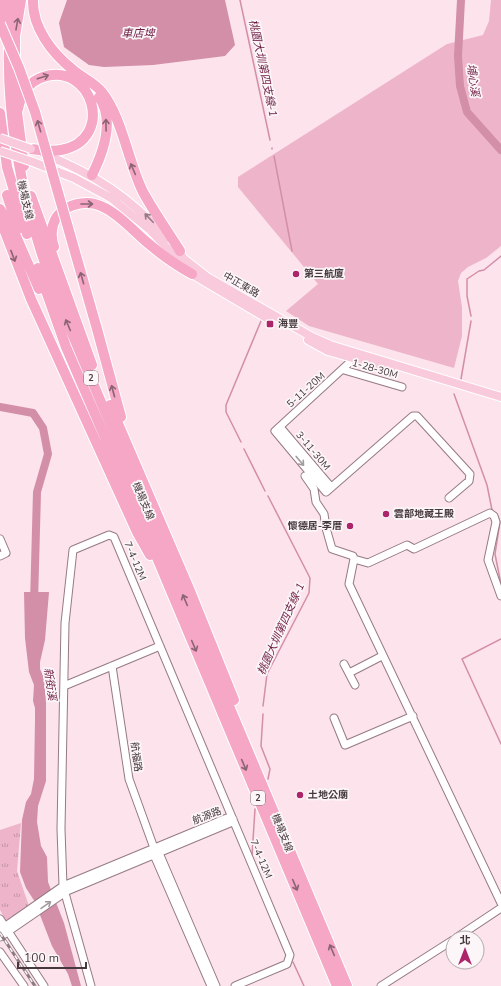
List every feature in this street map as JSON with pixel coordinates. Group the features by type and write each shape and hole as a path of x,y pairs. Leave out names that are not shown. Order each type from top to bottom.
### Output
{"highway":[{"path":"5,0 0,23 19,68 35,112 97,329 126,442"},
{"name":"機場支線","path":"12,0 6,41 9,121 15,157 32,231 63,312 347,986"},
{"path":"21,0 15,36 16,119 24,172 33,206 91,361 190,591 233,696 243,739"},
{"path":"33,0 32,7 49,46 78,74 102,102 106,117 106,133 103,150 89,180"},
{"path":"78,74 93,84 107,100 116,118 130,160 143,192 180,251"},
{"path":"16,119 23,93 34,81 44,76 53,75 75,80 89,94 93,104 94,115 91,127 86,137 71,148 60,150 31,149"},
{"name":"機場支線","path":"0,113 6,167 11,185 30,246 66,347 179,610 337,986"},
{"path":"0,169 30,267"},
{"path":"74,314 71,296 53,245 52,234 56,218 66,208 75,204 94,204 106,209 168,260 192,274"},
{"path":"0,209 15,234 30,267 79,389 154,564 165,588 179,610"},
{"path":"0,219 31,299 137,532 154,564"}],"main road":[{"name":"中正東路","path":"0,138 31,149 89,180 124,196 145,214 180,251 184,259 207,277 312,337 330,345 501,397"},
{"name":"中正東路","path":"0,151 89,180 150,230 192,274 266,318 328,351 501,402"}],"street":[{"name":"5-11-20M","path":"277,429 344,370 349,363"},
{"name":"1-28-30M","path":"344,370 402,387"},
{"name":"3-11-30M","path":"277,429 328,490 413,416 417,416 470,474 469,481 449,498"},
{"path":"305,476 314,489 316,502 324,514 332,549 353,556 354,559 368,563 407,546 414,549 490,513 494,516 496,522 488,560 501,596"},
{"name":"7-4-12M","path":"91,986 61,891 65,623 73,550 109,535 114,537 290,958 287,964 235,986"},
{"path":"0,539 6,553 0,556"},
{"path":"354,559 349,584 501,903"},
{"path":"64,686 160,646"},
{"path":"349,673 382,656"},
{"path":"344,664 355,686"},
{"name":"航福路","path":"112,666 129,779 156,852 211,986"},
{"path":"334,718 345,745 412,716"},
{"name":"航源路","path":"5,929 61,891 156,852 227,818 233,819"},
{"name":"航福路","path":"156,852 216,986"},
{"path":"468,930 501,908"},
{"path":"0,919 5,929 43,984"},
{"path":"0,937 5,929"},
{"path":"381,986 445,945"},
{"path":"0,952 24,986"}],"green space":[{"path":"491,0 501,0 501,246 486,258 468,267 461,273 458,281 462,307 462,336 454,368 309,326 286,311 318,284 238,187 238,177 447,44 483,35 489,21"},
{"path":"21,823 17,871 29,906 6,921 0,910 0,830"}],"water":[{"name":"車店埤","path":"67,0 225,0 235,45 225,56 153,65 104,67 89,65 64,47 59,23"},
{"path":"24,592 49,592 45,640 40,662 40,669 44,678 46,703 46,781 38,806 37,822 41,846 47,857 48,882 64,923 81,986 72,986 68,974 52,946 35,902 26,888 20,872 22,820 26,802 31,794 34,779 35,720 35,708 33,701 34,685 29,672 25,638"}],"waterway":[{"name":"桃園大圳第四支線-1","path":"240,0 270,140"},
{"name":"埔心溪","path":"461,0 458,56 460,86 467,112 501,150"},
{"name":"桃園大圳第四支線-1","path":"274,156 292,251"},
{"path":"471,316 467,296 467,279 479,271 484,270 501,256"},
{"name":"桃園大圳第四支線-1","path":"241,442 226,412 226,405 261,321"},
{"path":"461,379 471,321"},
{"path":"454,394 487,485 492,510"},
{"name":"新街溪","path":"0,407 33,413 43,428 48,454 37,492 34,603"},
{"name":"桃園大圳第四支線-1","path":"244,449 265,491"},
{"name":"桃園大圳第四支線-1","path":"263,706 267,674 309,593 310,578 268,496"},
{"path":"496,513 500,522 495,554 501,584"},
{"path":"501,639 462,659 501,744"},
{"name":"桃園大圳第四支線-1","path":"263,714 261,746 270,769 268,779"},
{"name":"桃園大圳第四支線-1","path":"252,855 255,809"},
{"name":"桃園大圳第四支線-1","path":"251,870 259,890"},
{"name":"桃園大圳第四支線-1","path":"293,962 304,986"}],"railway":[{"path":"0,933 35,986"}],"place":[{"name":"第三航廈","path":"296,274"},
{"name":"海豐","path":"270,324"},
{"name":"雲部地藏王殿","path":"386,514"},
{"name":"懷德居-李厝","path":"350,526"},
{"name":"土地公廟","path":"300,795"}]}
